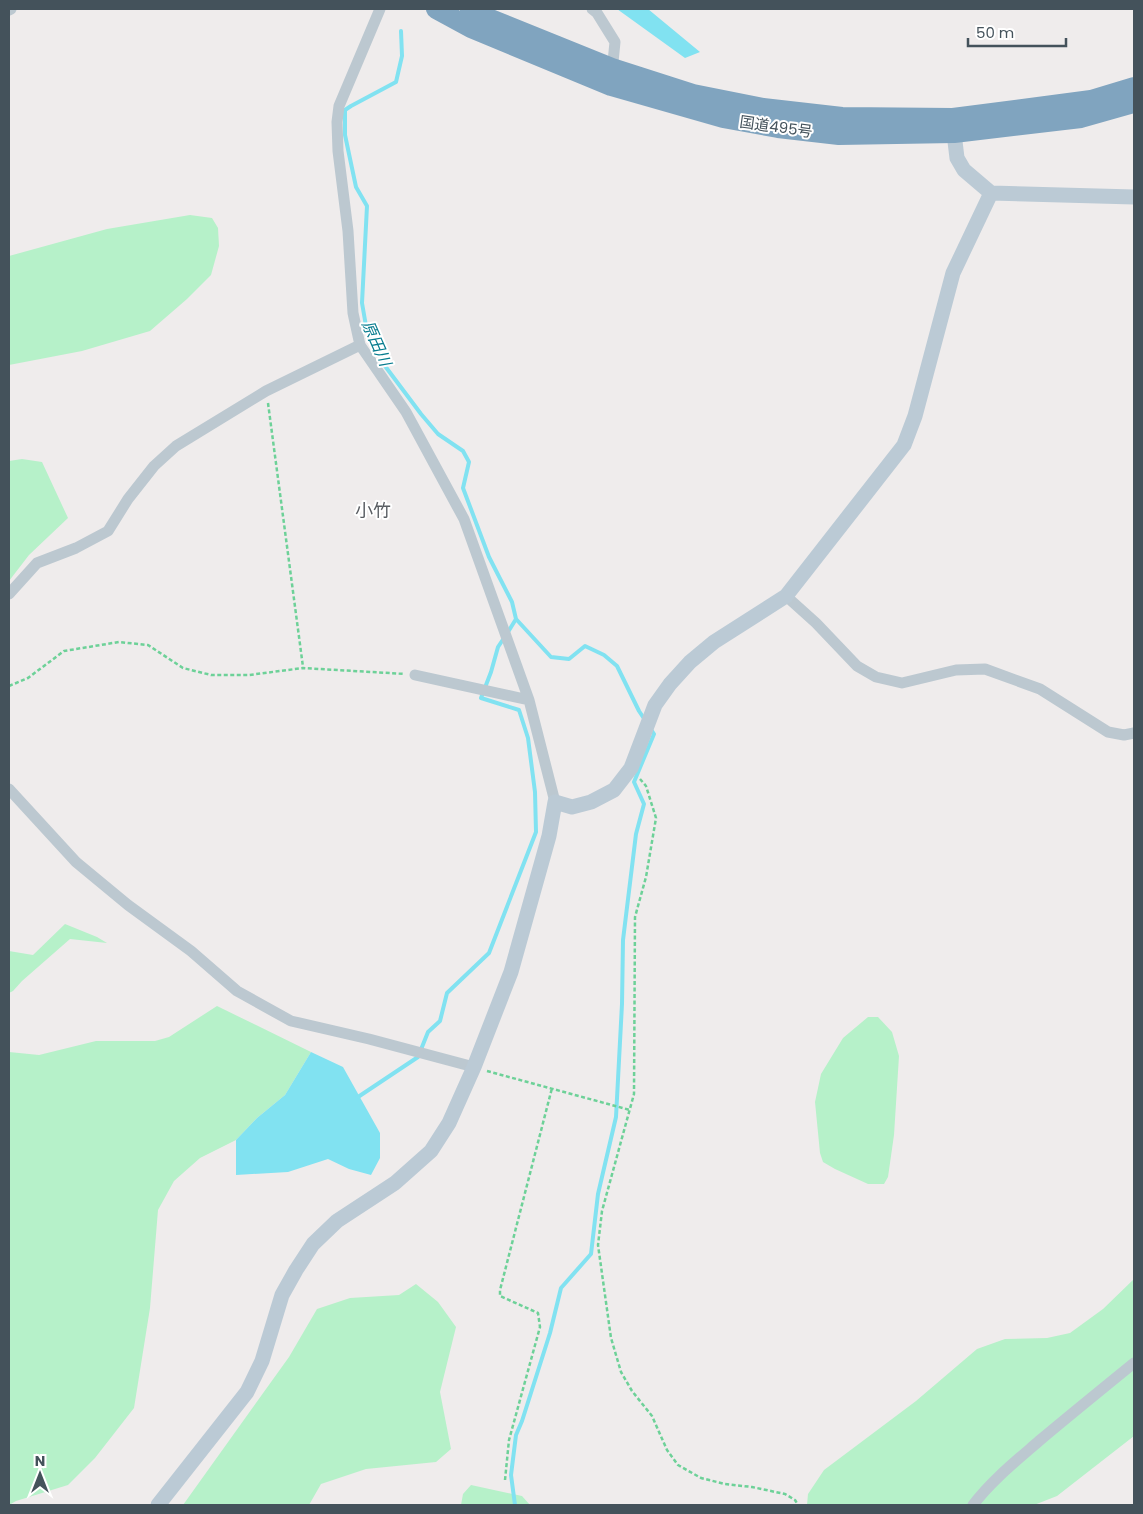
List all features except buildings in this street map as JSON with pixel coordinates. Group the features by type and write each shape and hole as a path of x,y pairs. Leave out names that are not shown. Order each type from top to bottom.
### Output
{"highway":[{"name":"国道495号","path":"436,9 471,28 723,118 778,128 839,135 1080,118 1134,103"},
{"name":"国道495号","path":"470,9 612,77"},
{"name":"国道495号","path":"953,126 1091,100 1134,87"}],"street":[{"path":"158,1505 248,1392 262,1361 282,1295 313,1244 337,1221 395,1183 430,1152 449,1122 474,1067 511,972 549,836 555,802 529,700 464,519 406,412 360,345 353,313 348,231 338,151 337,122 339,106 380,9"},
{"path":"598,10 615,42 612,77"},
{"path":"953,126 958,158 964,170 991,193 1134,197"},
{"path":"555,802 572,807 591,802 614,790 631,768 655,705 670,684 690,662 714,642 786,596 904,445 915,416 953,273 991,193"},
{"path":"9,594 38,563 76,548 108,531 128,500 154,466 176,446 266,391 360,345"},
{"path":"786,596 816,623 857,666 876,677 902,683 956,670 985,669 1040,689 1108,732 1124,735 1134,733"},
{"path":"415,674 529,700"},
{"path":"9,789 76,862 128,905 191,951 237,991 291,1020 474,1067"},
{"path":"973,1505 981,1494 1011,1465 1134,1363"}],"path":[{"path":"266,391 303,668"},
{"path":"9,686 28,678 64,651 120,642 148,644 183,668 211,674 249,674 303,668 415,674"},
{"path":"631,768 646,786 656,818 646,877 635,917 634,1094 602,1212 598,1245 611,1338 621,1372 632,1391 652,1416 667,1450 678,1466 701,1478 785,1494 795,1500 798,1505"},
{"path":"474,1067 630,1110"},
{"path":"505,1480 508,1440 540,1327 538,1313 500,1296 500,1290 552,1088"}],"green space":[{"path":"190,215 212,218 218,228 219,246 211,275 150,331 82,351 9,365 9,256 107,229"},
{"path":"22,459 42,462 68,518 29,555 9,581 9,461"},
{"path":"65,924 107,943 70,939 9,993 9,951 33,955"},
{"path":"217,1006 311,1052 285,1095 257,1118 236,1140 200,1158 174,1181 158,1210 150,1308 134,1408 95,1458 68,1485 16,1501 9,1505 9,1052 39,1055 96,1041 155,1041 169,1037"},
{"path":"868,1017 878,1017 892,1032 899,1056 894,1135 888,1177 884,1184 868,1184 823,1162 820,1153 815,1102 821,1074 843,1038"},
{"path":"1134,1279 1134,1436 1057,1496 1034,1505 807,1505 808,1494 824,1470 916,1401 977,1349 1005,1339 1047,1338 1070,1333 1103,1309"},
{"path":"416,1284 438,1302 456,1327 440,1392 451,1449 436,1462 366,1469 321,1484 309,1505 183,1505 289,1357 317,1309 350,1298 399,1295"},
{"path":"471,1485 522,1496 530,1505 461,1505 463,1494"}],"water":[{"path":"617,9 648,9 700,52 685,58"},
{"path":"311,1052 343,1067 380,1133 380,1158 371,1175 349,1169 328,1159 288,1172 236,1175 236,1140 257,1118 285,1095"}],"waterway":[{"name":"原田川","path":"401,31 402,56 396,82 345,110 345,135 356,187 367,206 362,303 366,326 385,366 421,414 438,434 463,451 469,462 463,488 489,557 512,602 516,619 551,657 569,659 585,646 604,655 617,666 645,720"},
{"path":"508,632 516,619"},
{"path":"358,1097 418,1057 428,1032 440,1021 447,993 489,953 536,832 535,792 528,738 519,710 481,698 498,647 504,638"},
{"path":"515,1505 511,1475 516,1435 550,1333 561,1288 591,1254 598,1194 616,1117 622,1004 623,940 636,834 644,804 634,782 654,734 650,728"}],"district":[{"name":"小竹","path":"373,511"}]}
